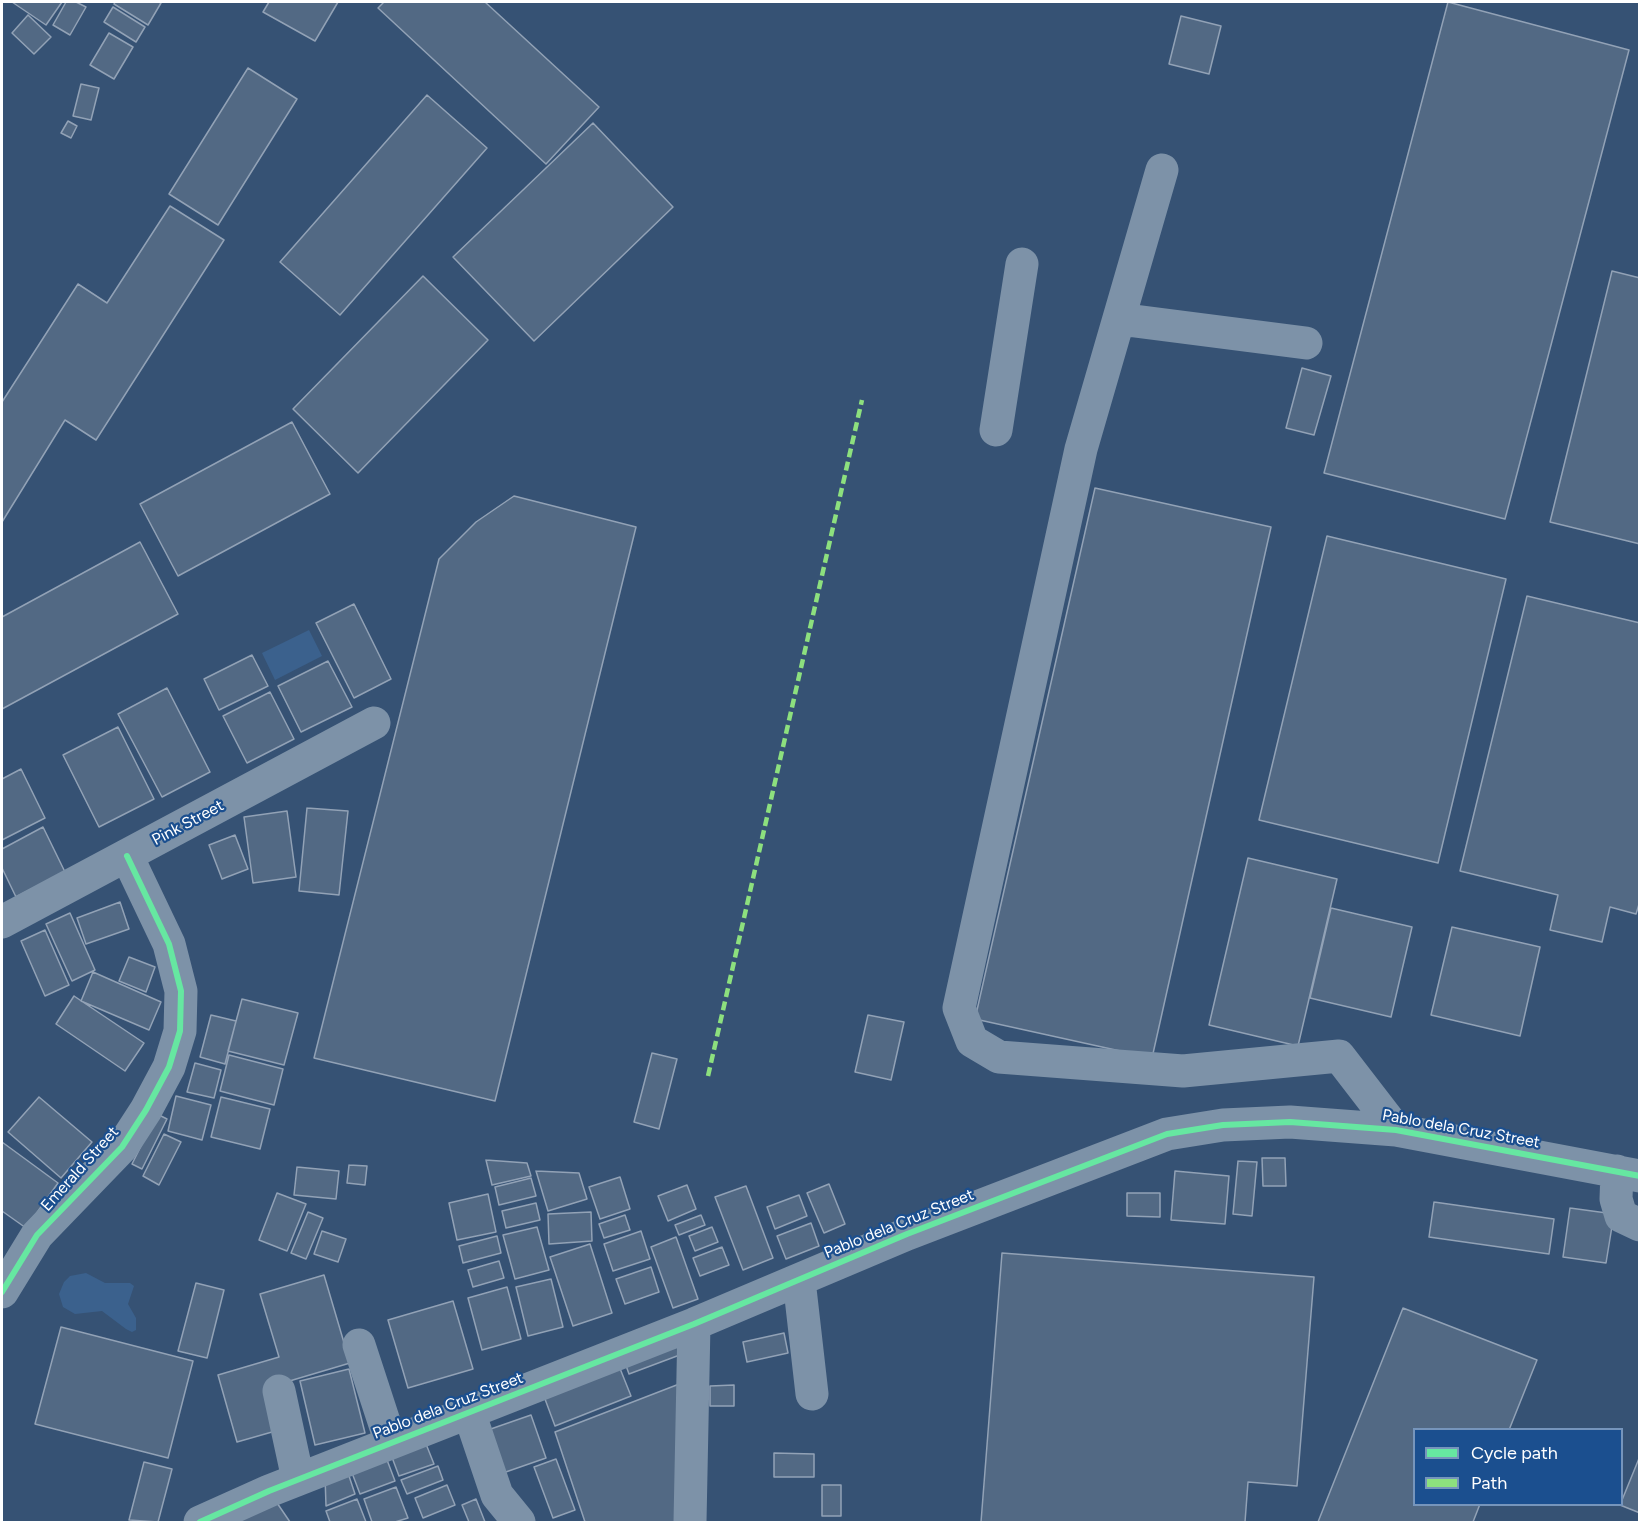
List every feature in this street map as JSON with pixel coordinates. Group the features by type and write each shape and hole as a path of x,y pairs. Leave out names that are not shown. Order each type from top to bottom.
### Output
{"street":[{"path":"1162,170 1081,449 959,1008 972,1041 999,1057 1184,1071 1339,1056 1396,1130"},
{"path":"996,430 1022,264"},
{"path":"1119,319 1306,343"},
{"name":"Pink Street","path":"2,922 374,723"},
{"name":"Emerald Street","path":"2,1292 37,1235 122,1147 169,1067 180,1031 181,991 169,944 127,856"},
{"name":"Pablo dela Cruz Street","path":"200,1522 298,1479 694,1324 907,1234 1167,1134 1223,1125 1290,1122 1396,1130 1628,1174"},
{"path":"1628,1174 1616,1199 1621,1216 1640,1225"},
{"path":"799,1280 812,1394"},
{"path":"690,1522 694,1324"},
{"path":"358,1345 391,1443"},
{"path":"279,1391 298,1479"},
{"path":"469,1412 497,1495 519,1522"}],"water":[{"path":"309,630 322,656 275,680 262,653"},
{"path":"86,1273 105,1283 130,1283 134,1286 128,1304 136,1318 136,1330 132,1332 126,1329 102,1311 75,1314 63,1307 59,1294 64,1282 70,1276"}],"building":[{"path":"12,2 62,2 46,25"},
{"path":"66,2 76,2 86,7 70,35 53,25"},
{"path":"115,2 161,3 148,25 114,4"},
{"path":"269,2 338,2 315,41 263,12"},
{"path":"384,2 485,2 599,107 546,164 378,8"},
{"path":"1448,2 1629,50 1505,519 1324,473"},
{"path":"113,7 145,27 136,42 104,22"},
{"path":"28,15 51,37 34,54 12,33"},
{"path":"1181,16 1221,26 1209,74 1169,64"},
{"path":"109,33 133,47 114,79 90,65"},
{"path":"248,68 297,99 218,225 169,194"},
{"path":"81,84 99,88 91,120 73,116"},
{"path":"427,95 487,148 340,315 280,262"},
{"path":"68,121 77,126 71,138 61,133"},
{"path":"593,123 673,207 534,341 453,257"},
{"path":"170,206 224,240 96,440 65,420 2,522 2,402 78,284 107,303"},
{"path":"1612,271 1640,278 1640,544 1550,522"},
{"path":"423,276 488,340 358,473 293,409"},
{"path":"1302,368 1331,376 1314,435 1286,428"},
{"path":"292,422 330,494 178,576 140,504"},
{"path":"1095,488 1271,527 1152,1058 975,1019"},
{"path":"514,496 636,527 495,1101 314,1058 439,559 476,522"},
{"path":"1327,536 1506,579 1438,863 1259,820"},
{"path":"140,542 178,614 2,709 2,617"},
{"path":"1527,596 1640,623 1640,901 1636,914 1610,907 1602,942 1550,930 1558,895 1460,871"},
{"path":"354,604 391,679 354,698 316,623"},
{"path":"252,655 268,686 219,710 204,679"},
{"path":"328,661 352,707 301,732 278,686"},
{"path":"167,688 210,772 162,797 118,714"},
{"path":"270,692 294,739 247,763 223,716"},
{"path":"118,727 154,799 99,827 63,755"},
{"path":"21,769 45,818 2,840 2,779"},
{"path":"307,808 348,811 339,895 299,891"},
{"path":"287,811 296,877 253,883 244,817"},
{"path":"43,827 65,872 16,897 2,868 2,849"},
{"path":"235,835 248,869 222,879 209,845"},
{"path":"1248,858 1337,879 1298,1046 1209,1025"},
{"path":"120,902 129,929 86,944 77,918"},
{"path":"1331,908 1412,927 1391,1017 1310,998"},
{"path":"70,913 95,970 72,981 46,924"},
{"path":"1452,927 1540,947 1520,1036 1431,1015"},
{"path":"45,930 69,985 45,996 21,941"},
{"path":"129,957 155,967 146,992 119,981"},
{"path":"93,972 161,1002 149,1030 81,1001"},
{"path":"74,996 144,1043 125,1071 56,1024"},
{"path":"242,999 298,1013 284,1065 228,1051"},
{"path":"211,1015 236,1021 225,1064 200,1057"},
{"path":"868,1015 904,1022 891,1080 855,1072"},
{"path":"652,1053 677,1059 659,1129 634,1122"},
{"path":"229,1055 283,1069 274,1105 220,1091"},
{"path":"195,1063 221,1070 214,1098 187,1092"},
{"path":"176,1096 211,1105 202,1140 168,1131"},
{"path":"39,1097 92,1142 61,1178 8,1132"},
{"path":"221,1097 270,1109 260,1149 211,1137"},
{"path":"157,1114 167,1119 142,1169 132,1164"},
{"path":"164,1134 181,1142 159,1185 143,1176"},
{"path":"2,1142 58,1183 26,1228 2,1211"},
{"path":"1262,1158 1285,1158 1286,1186 1263,1186"},
{"path":"486,1160 527,1163 531,1176 492,1185"},
{"path":"1238,1161 1257,1162 1252,1216 1233,1214"},
{"path":"349,1165 367,1166 365,1185 347,1183"},
{"path":"297,1167 339,1171 336,1199 294,1195"},
{"path":"536,1171 579,1173 587,1199 548,1211"},
{"path":"1175,1171 1229,1176 1225,1224 1171,1220"},
{"path":"620,1177 630,1209 600,1219 589,1187"},
{"path":"531,1178 536,1196 499,1205 495,1187"},
{"path":"829,1184 845,1224 824,1233 807,1193"},
{"path":"687,1185 696,1209 668,1221 658,1196"},
{"path":"746,1186 773,1258 743,1270 715,1197"},
{"path":"277,1193 306,1204 287,1251 259,1240"},
{"path":"1127,1193 1160,1193 1160,1217 1127,1216"},
{"path":"488,1194 496,1232 457,1240 449,1203"},
{"path":"799,1195 807,1216 775,1229 767,1207"},
{"path":"1434,1202 1554,1219 1549,1254 1429,1237"},
{"path":"536,1203 540,1220 506,1228 502,1211"},
{"path":"1570,1208 1614,1214 1606,1263 1563,1257"},
{"path":"308,1212 323,1218 306,1259 291,1253"},
{"path":"591,1212 592,1241 549,1244 548,1214"},
{"path":"625,1215 630,1230 604,1238 599,1224"},
{"path":"701,1215 705,1225 679,1235 675,1225"},
{"path":"811,1223 819,1246 786,1259 777,1236"},
{"path":"537,1227 549,1270 515,1279 503,1235"},
{"path":"712,1227 718,1242 695,1251 689,1236"},
{"path":"322,1231 346,1239 338,1262 314,1254"},
{"path":"641,1231 650,1259 613,1271 604,1244"},
{"path":"497,1236 501,1253 463,1263 459,1246"},
{"path":"676,1237 698,1299 673,1308 651,1247"},
{"path":"590,1244 612,1313 573,1326 550,1257"},
{"path":"722,1247 729,1265 700,1276 693,1258"},
{"path":"1002,1253 1314,1277 1297,1486 1248,1482 1245,1522 981,1522"},
{"path":"499,1261 504,1278 473,1287 468,1270"},
{"path":"651,1267 659,1292 625,1304 616,1279"},
{"path":"324,1275 350,1363 266,1388 279,1430 237,1442 218,1375 279,1357 260,1294"},
{"path":"551,1279 563,1327 528,1336 516,1287"},
{"path":"196,1283 224,1290 207,1358 178,1351"},
{"path":"507,1287 521,1339 482,1350 468,1298"},
{"path":"453,1301 473,1369 408,1388 388,1320"},
{"path":"1403,1308 1537,1360 1510,1428 1413,1428 1413,1506 1479,1506 1473,1522 1318,1522"},
{"path":"61,1327 193,1361 168,1458 35,1424"},
{"path":"784,1333 788,1353 747,1362 743,1342"},
{"path":"680,1339 685,1353 629,1374 624,1360"},
{"path":"617,1361 631,1396 555,1426 542,1391"},
{"path":"349,1369 365,1433 315,1445 300,1381"},
{"path":"687,1381 688,1522 585,1522 555,1432"},
{"path":"734,1385 734,1406 710,1406 710,1386"},
{"path":"531,1415 546,1458 500,1474 485,1431"},
{"path":"424,1439 434,1464 399,1476 390,1452"},
{"path":"384,1452 395,1481 360,1494 349,1465"},
{"path":"774,1453 814,1454 814,1477 774,1477"},
{"path":"1640,1456 1640,1513 1622,1506 1623,1498"},
{"path":"556,1459 575,1510 553,1518 534,1467"},
{"path":"144,1462 172,1469 158,1522 129,1520"},
{"path":"438,1466 443,1480 407,1494 401,1480"},
{"path":"346,1467 355,1494 326,1506 325,1476"},
{"path":"447,1485 455,1505 423,1518 415,1498"},
{"path":"822,1485 841,1485 841,1516 822,1516"},
{"path":"396,1487 408,1518 395,1522 372,1522 364,1499"},
{"path":"273,1497 290,1522 233,1522"},
{"path":"357,1499 366,1522 330,1522 326,1511"},
{"path":"476,1499 485,1522 469,1522 462,1505"}],"marked path":[{"path":"708,1076 862,400"}],"cycle path":[{"path":"2,1292 37,1235 122,1147 146,1110 169,1067 180,1031 181,991 169,944 127,856"},
{"path":"200,1522 269,1491 694,1324 907,1234 1167,1134 1223,1125 1290,1122 1396,1130 1640,1176"}]}
